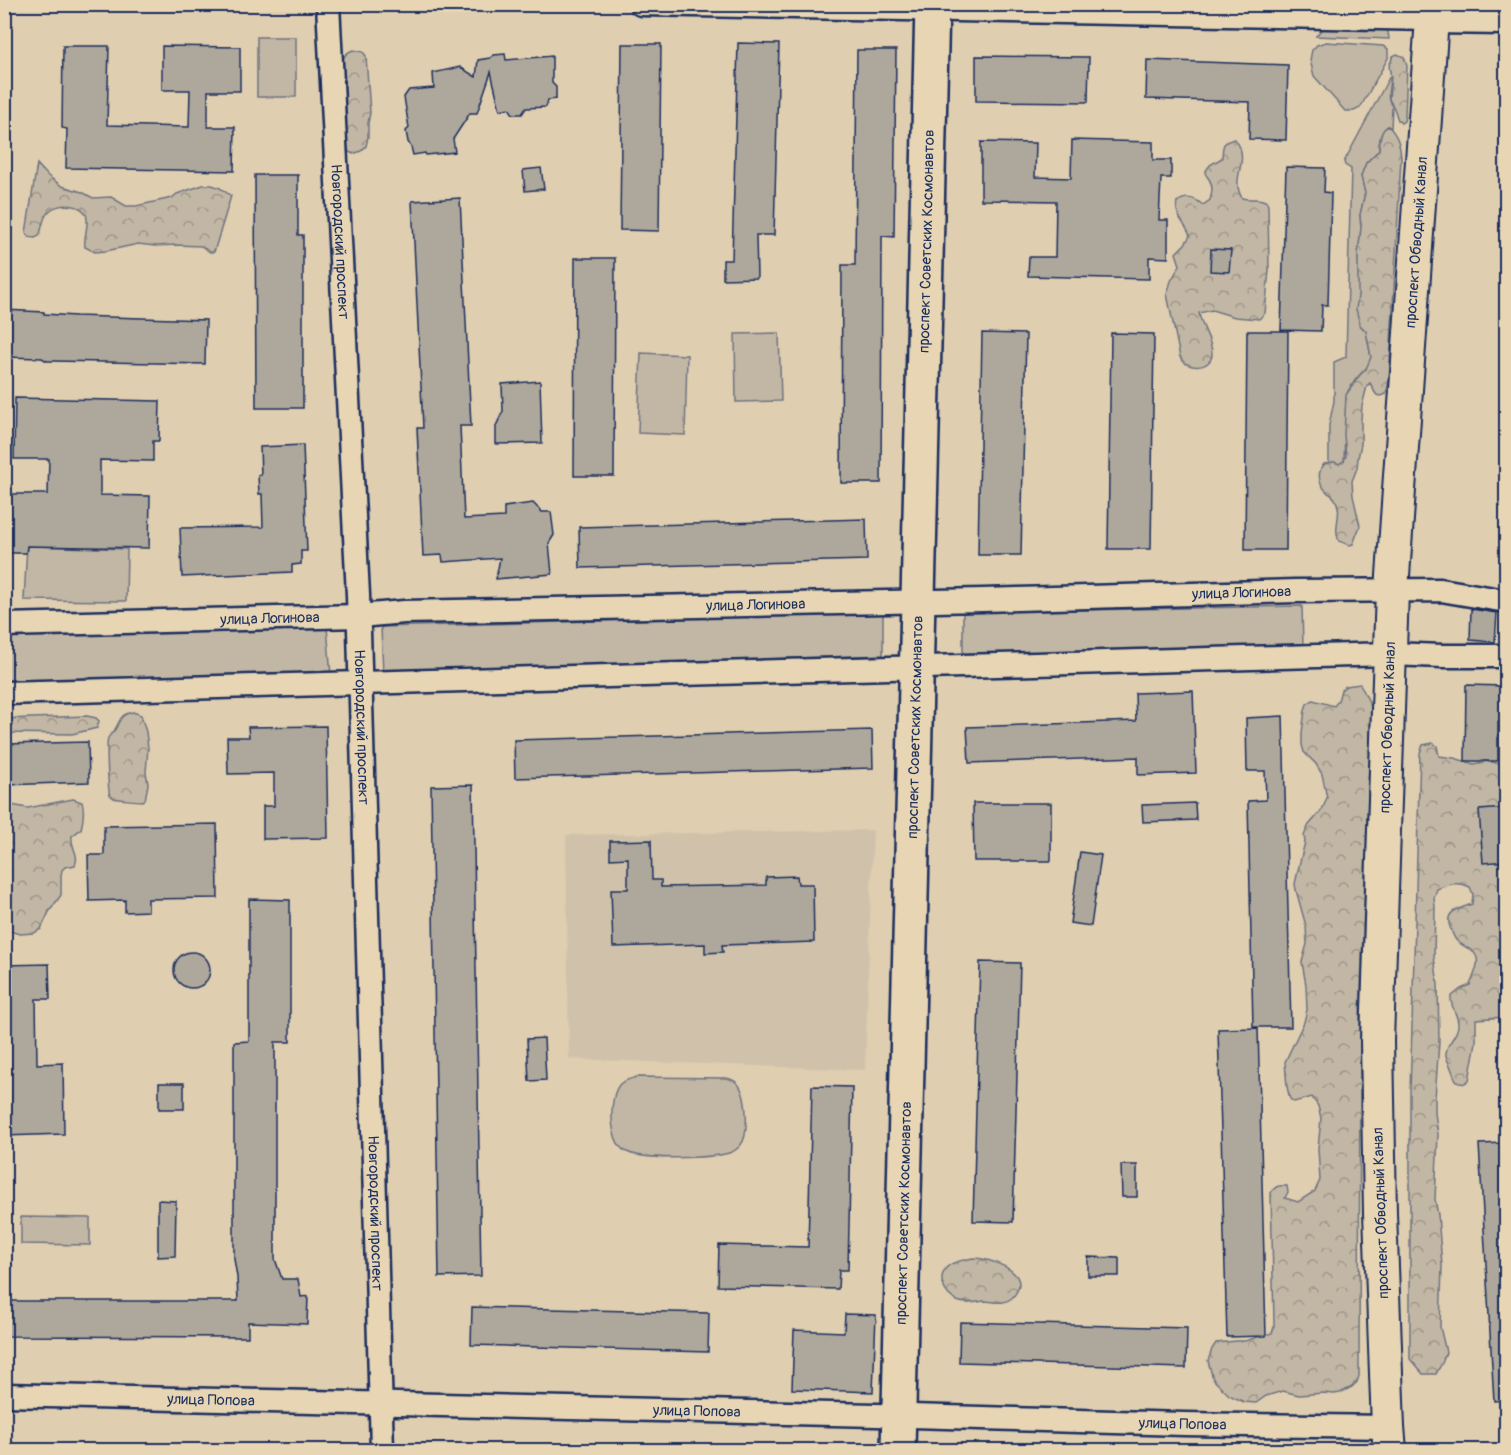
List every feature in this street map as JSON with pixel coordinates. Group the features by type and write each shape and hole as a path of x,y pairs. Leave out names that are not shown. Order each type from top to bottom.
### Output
{"main road":[{"name":"проспект Советских Космонавтов","path":"898,1450 932,7"},
{"name":"проспект Обводный Канал","path":"1389,1439 1380,1214 1377,1041 1392,590 1432,12"}],"street":[{"name":"Новгородский проспект","path":"328,4 359,616 382,1450"},
{"path":"641,4 1432,12 1506,20"},
{"name":"улица Логинова","path":"4,625 359,616 416,612 918,602 1295,591 1441,590 1506,601"},
{"path":"4,693 1390,654 1506,656"},
{"name":"улица Попова","path":"4,1395 1185,1424 1389,1439"}],"shaded area":[{"path":"873,830 865,1070 569,1059 566,835"}],"green space":[{"path":"1329,26 1386,29 1389,39 1316,36"},
{"path":"257,37 296,37 296,97 257,97"},
{"path":"1326,42 1383,46 1388,49 1388,58 1360,108 1354,111 1345,111 1314,76 1310,60 1312,50 1317,45"},
{"path":"353,50 363,52 366,56 370,113 366,146 353,154 349,152 343,128 340,65 348,52"},
{"path":"1397,54 1404,57 1407,66 1405,116 1401,123 1389,99 1391,77 1389,66 1393,56"},
{"path":"1391,74 1388,95 1392,106 1391,128 1388,126 1383,132 1379,150 1366,163 1361,176 1365,193 1360,215 1358,255 1360,325 1366,331 1371,357 1369,365 1348,391 1344,461 1339,464 1329,463 1329,425 1334,401 1334,362 1346,357 1351,169 1344,162"},
{"path":"1388,126 1398,140 1401,158 1389,381 1386,394 1382,396 1375,393 1370,383 1367,386 1362,406 1361,444 1352,481 1360,526 1353,544 1349,545 1339,541 1337,504 1322,486 1319,475 1324,464 1334,462 1339,464 1344,461 1346,456 1344,435 1346,395 1366,369 1371,357 1366,331 1360,325 1356,309 1360,215 1365,193 1361,176 1366,163 1379,150 1381,134"},
{"path":"1235,139 1240,147 1241,155 1238,183 1242,198 1264,200 1268,206 1269,270 1265,313 1259,319 1235,317 1212,310 1199,313 1212,354 1208,363 1193,366 1183,362 1180,357 1167,294 1180,265 1176,253 1190,236 1177,212 1177,202 1191,198 1203,205 1210,200 1211,184 1205,172 1210,165 1222,158 1225,143"},
{"path":"37,164 62,186 93,198 111,197 126,206 172,198 203,185 220,188 231,196 214,252 201,246 138,244 95,252 85,247 86,214 70,205 50,210 44,219 39,236 29,237 26,233"},
{"path":"779,333 781,401 736,402 735,334"},
{"path":"641,353 687,355 685,435 638,433"},
{"path":"27,546 127,549 126,601 24,600"},
{"path":"1302,606 1303,649 963,654 963,612"},
{"path":"883,613 883,655 383,673 381,627"},
{"path":"327,627 331,676 5,685 4,633"},
{"path":"1360,684 1371,706 1360,1016 1359,1376 1352,1387 1340,1393 1299,1395 1283,1391 1266,1396 1256,1403 1244,1402 1229,1395 1213,1379 1208,1361 1212,1349 1216,1343 1245,1341 1272,1333 1274,1321 1271,1193 1278,1187 1287,1186 1288,1192 1285,1198 1298,1202 1315,1191 1320,1180 1318,1149 1321,1118 1318,1106 1312,1097 1294,1102 1290,1099 1285,1062 1304,1022 1307,1010 1302,962 1307,944 1306,926 1295,884 1305,842 1304,836 1309,825 1322,810 1327,798 1322,774 1304,752 1302,745 1305,710 1307,704 1313,700 1334,706 1341,690 1346,686"},
{"path":"133,712 141,715 148,748 146,772 148,784 145,800 142,801 114,798 110,795 108,738 122,717"},
{"path":"87,716 99,721 97,728 72,734 5,733 5,719"},
{"path":"1433,743 1437,746 1439,756 1474,764 1489,761 1506,766 1506,1017 1476,1019 1476,1042 1469,1080 1463,1084 1457,1081 1446,1055 1458,1028 1451,997 1470,985 1477,961 1474,952 1456,940 1449,917 1454,911 1472,904 1473,894 1470,887 1461,884 1437,889 1434,898 1434,957 1438,984 1439,1042 1435,1098 1438,1134 1435,1199 1442,1266 1440,1327 1446,1352 1436,1374 1423,1374 1410,1359 1410,1093 1420,753 1423,745"},
{"path":"73,799 82,802 83,819 81,829 72,836 76,857 75,865 62,870 61,895 41,929 34,933 20,934 6,930 4,928 5,804 28,808"},
{"path":"637,1077 726,1078 736,1082 744,1097 746,1115 745,1133 740,1146 729,1153 692,1157 645,1156 625,1151 616,1139 613,1129 613,1099 620,1084"},
{"path":"21,1217 90,1218 90,1245 21,1244"},
{"path":"973,1258 988,1260 1012,1271 1019,1284 1013,1297 1003,1302 967,1303 957,1301 949,1295 942,1281 947,1267 952,1263"}],"building":[{"path":"738,43 779,44 774,235 756,235 757,278 723,279 723,260 732,260"},
{"path":"622,44 661,44 659,231 620,230"},
{"path":"63,46 109,46 107,125 189,127 190,90 162,90 162,46 240,47 240,91 208,91 208,127 235,127 234,171 66,168 67,129 62,128"},
{"path":"857,50 896,50 894,237 882,236 881,483 841,483 842,265 855,265"},
{"path":"505,54 506,60 552,56 552,83 556,87 556,99 548,100 546,107 526,108 522,114 513,114 509,108 500,110 491,72 477,113 470,113 453,139 455,152 413,155 406,131 409,128 404,97 409,90 434,88 433,73 460,67 476,77 478,60"},
{"path":"976,56 1089,57 1088,102 976,101"},
{"path":"1147,60 1288,65 1286,140 1249,139 1250,102 1146,99"},
{"path":"1072,140 1153,142 1153,160 1171,160 1171,178 1161,178 1159,220 1168,220 1168,258 1149,257 1149,279 1028,276 1029,257 1055,257 1056,201 981,200 981,142 1036,143 1035,177 1071,178"},
{"path":"1286,167 1325,168 1324,192 1331,193 1328,305 1322,305 1321,331 1281,330"},
{"path":"541,168 544,189 525,191 523,170"},
{"path":"255,175 298,175 298,235 303,235 303,408 256,408"},
{"path":"460,198 471,426 460,426 464,519 504,517 504,507 533,503 542,512 551,512 554,535 549,543 552,574 496,579 500,558 443,562 442,555 423,556 417,428 423,428 412,201"},
{"path":"1211,249 1231,250 1229,272 1210,271"},
{"path":"575,258 615,258 614,476 574,476"},
{"path":"4,310 76,316 206,320 205,364 47,361 42,358 4,357"},
{"path":"1247,331 1288,331 1286,550 1245,550"},
{"path":"982,333 1026,334 1021,555 978,555"},
{"path":"1111,333 1154,334 1151,549 1108,549"},
{"path":"540,381 542,443 496,444 496,426 503,411 502,384"},
{"path":"15,398 160,401 159,441 153,441 153,461 100,460 100,495 150,496 149,548 27,546 26,553 4,553 4,494 48,494 49,459 14,459"},
{"path":"303,445 307,551 301,551 301,564 292,565 292,572 182,577 180,528 263,527 262,494 259,494 258,475 261,475 260,447"},
{"path":"866,519 867,560 580,568 579,527"},
{"path":"1471,609 1497,613 1495,642 1470,640"},
{"path":"1466,685 1506,686 1506,722 1498,722 1498,761 1465,761"},
{"path":"1193,691 1196,773 1138,775 1138,757 969,763 967,727 1136,721 1135,693"},
{"path":"1283,716 1291,1027 1253,1027 1248,801 1266,800 1265,771 1247,771 1246,718"},
{"path":"326,726 328,838 263,839 263,806 274,806 274,773 228,774 227,737 249,737 248,727"},
{"path":"872,730 873,768 515,778 514,740"},
{"path":"88,742 89,782 4,785 4,744"},
{"path":"473,785 481,1276 439,1277 431,786"},
{"path":"973,803 1051,803 1051,861 974,861"},
{"path":"1195,803 1196,820 1143,822 1142,805"},
{"path":"1506,808 1506,861 1483,863 1479,810"},
{"path":"217,824 218,898 148,899 148,911 125,912 125,900 89,901 88,855 104,855 104,826"},
{"path":"651,840 652,880 661,880 661,887 766,885 766,877 797,876 798,884 813,884 814,942 722,945 723,952 705,953 705,944 613,947 611,889 628,889 628,858 610,859 610,841"},
{"path":"1080,852 1101,855 1091,926 1070,923"},
{"path":"249,899 290,900 290,1042 275,1042 275,1259 282,1279 298,1279 301,1297 308,1296 307,1324 248,1322 248,1337 4,1336 4,1301 238,1301 234,1259 234,1042 249,1041"},
{"path":"192,952 204,958 210,970 204,982 192,988 180,982 174,970 180,958"},
{"path":"980,962 1020,963 1013,1222 973,1221"},
{"path":"49,964 50,999 36,999 37,1064 63,1063 64,1134 4,1136 4,965"},
{"path":"1258,1028 1266,1336 1227,1337 1218,1029"},
{"path":"544,1038 546,1080 529,1081 527,1039"},
{"path":"159,1083 184,1083 184,1109 159,1109"},
{"path":"812,1086 852,1087 848,1270 839,1270 838,1289 718,1286 719,1245 808,1247"},
{"path":"1506,1143 1506,1400 1494,1401 1479,1144"},
{"path":"1121,1165 1137,1165 1137,1197 1122,1197"},
{"path":"158,1200 176,1201 175,1256 158,1257"},
{"path":"1088,1257 1119,1258 1119,1276 1088,1276"},
{"path":"472,1307 709,1313 708,1352 471,1345"},
{"path":"845,1314 876,1315 873,1392 792,1389 794,1330 844,1332"},
{"path":"960,1322 1187,1328 1186,1368 959,1362"}]}
